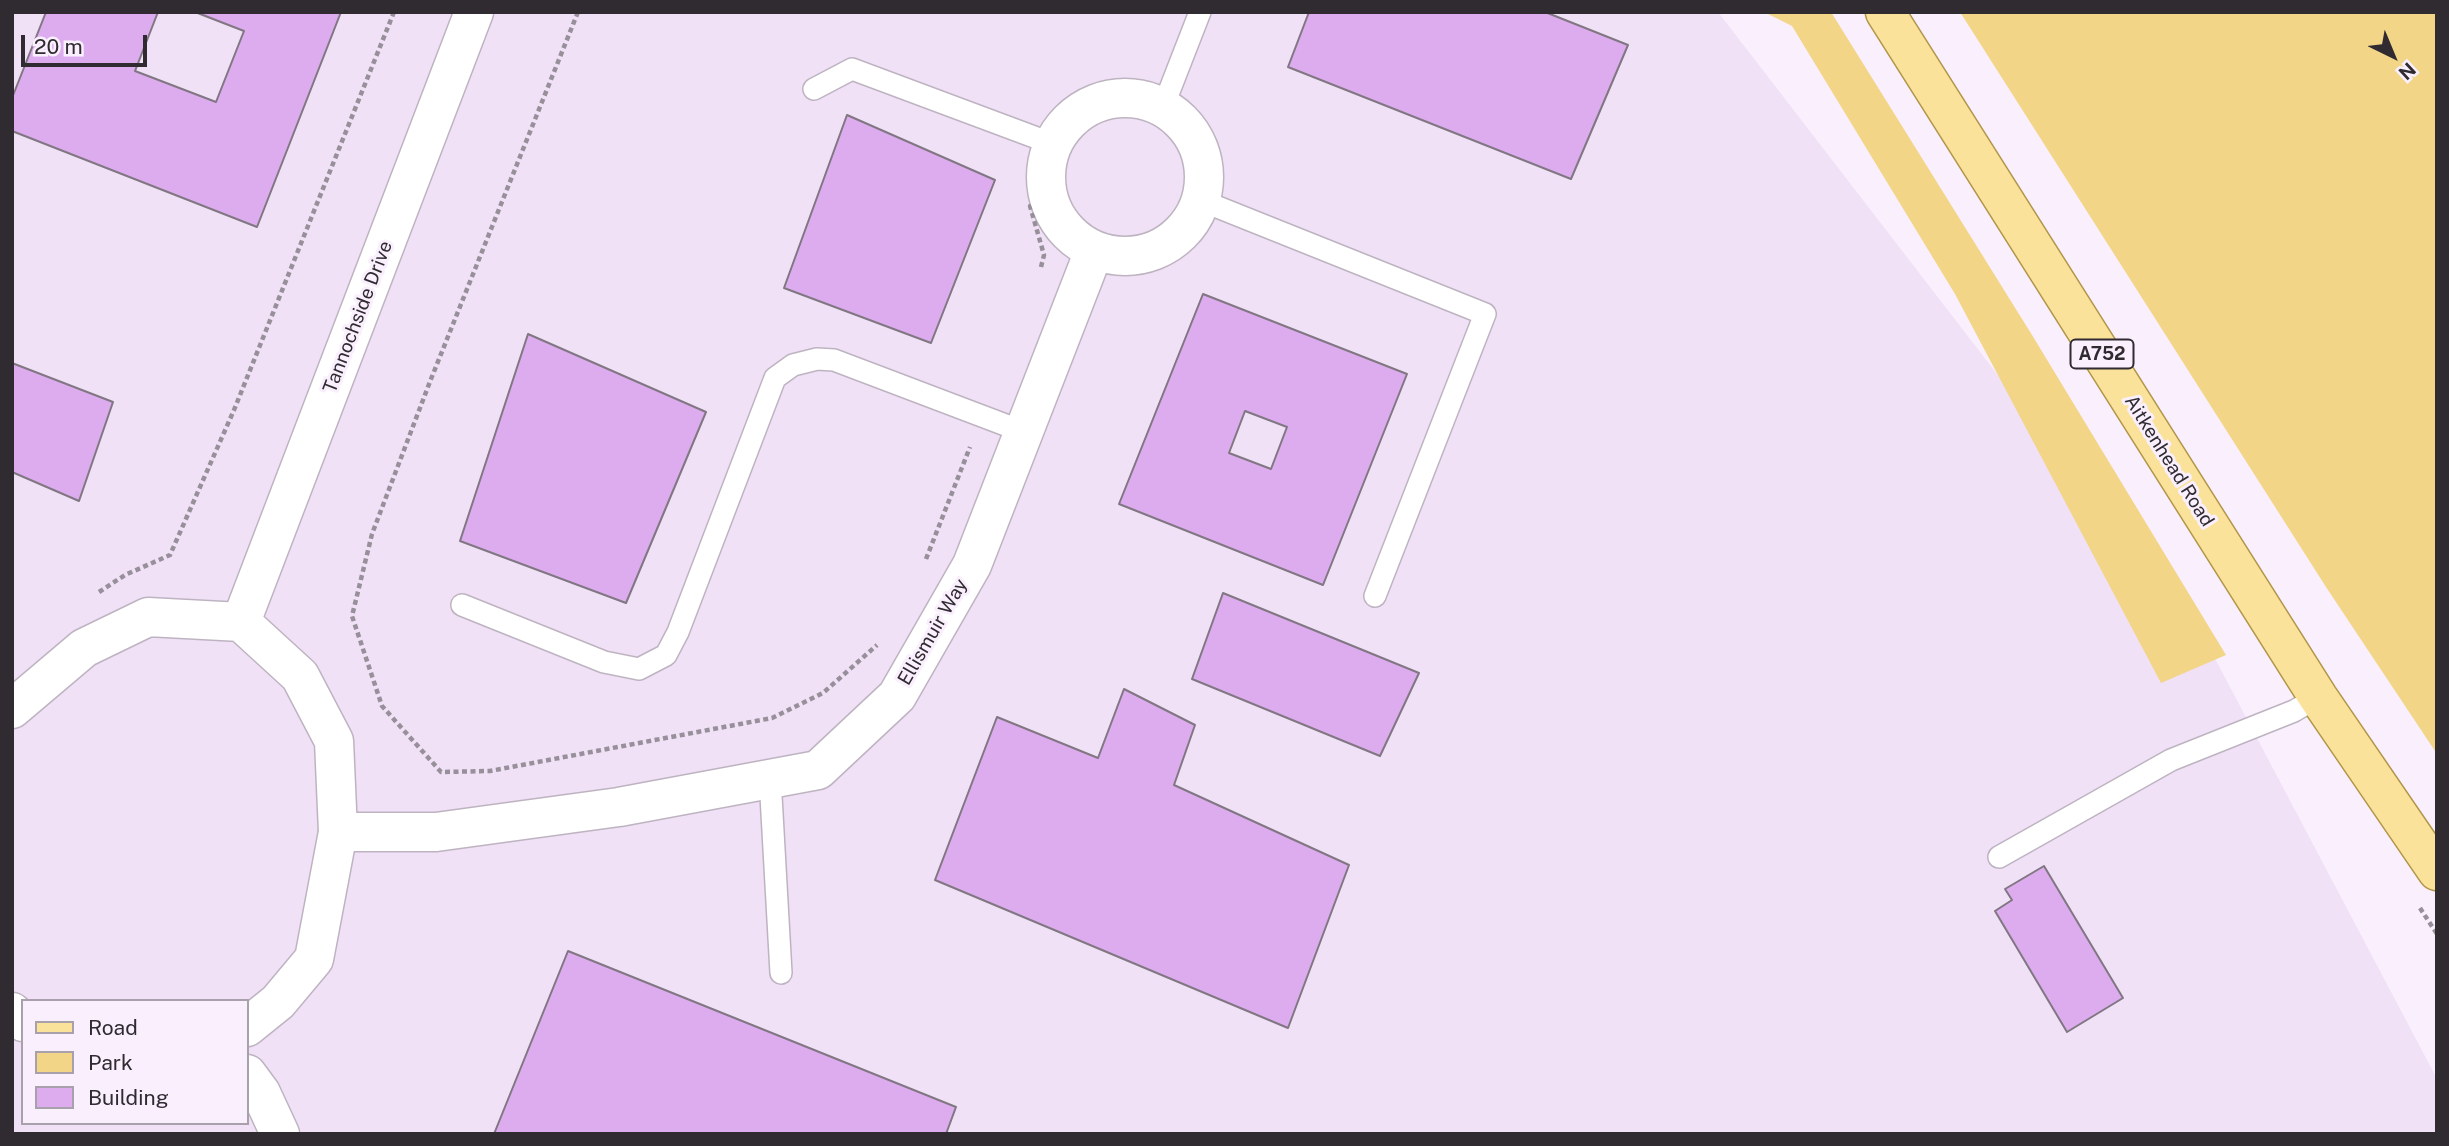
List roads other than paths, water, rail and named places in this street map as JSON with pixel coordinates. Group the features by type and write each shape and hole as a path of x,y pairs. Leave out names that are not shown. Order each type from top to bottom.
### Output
{"main road":[{"name":"Aitkenhead Road","path":"1885,12 2318,697 2437,871"}],"street":[{"name":"Tannochside Drive","path":"241,622 474,12"},
{"path":"1134,98 1163,107 1192,134 1202,160 1204,187 1196,214 1188,226 1168,245 1142,255 1114,256 1094,251 1071,236 1054,214 1048,199 1045,171 1052,144 1064,126 1085,109 1110,99 1134,98"},
{"name":"Ellismuir Way","path":"338,832 436,832 619,807 818,770 897,696 972,565 1094,251"},
{"path":"13,708 84,648 148,617 241,622 300,676 334,741 338,832 314,959 278,1002 248,1026"},
{"path":"248,1075 261,1093 280,1134"}],"lane":[{"path":"1163,107 1200,12"},
{"path":"814,89 852,69 1052,144"},
{"path":"1200,200 1485,314 1375,596"},
{"path":"462,605 604,662 639,669 666,655 678,632 775,378 793,365 817,359 834,360 1024,432"},
{"path":"1999,857 2171,760 2294,711 2318,697"},
{"path":"770,778 781,973"}]}
